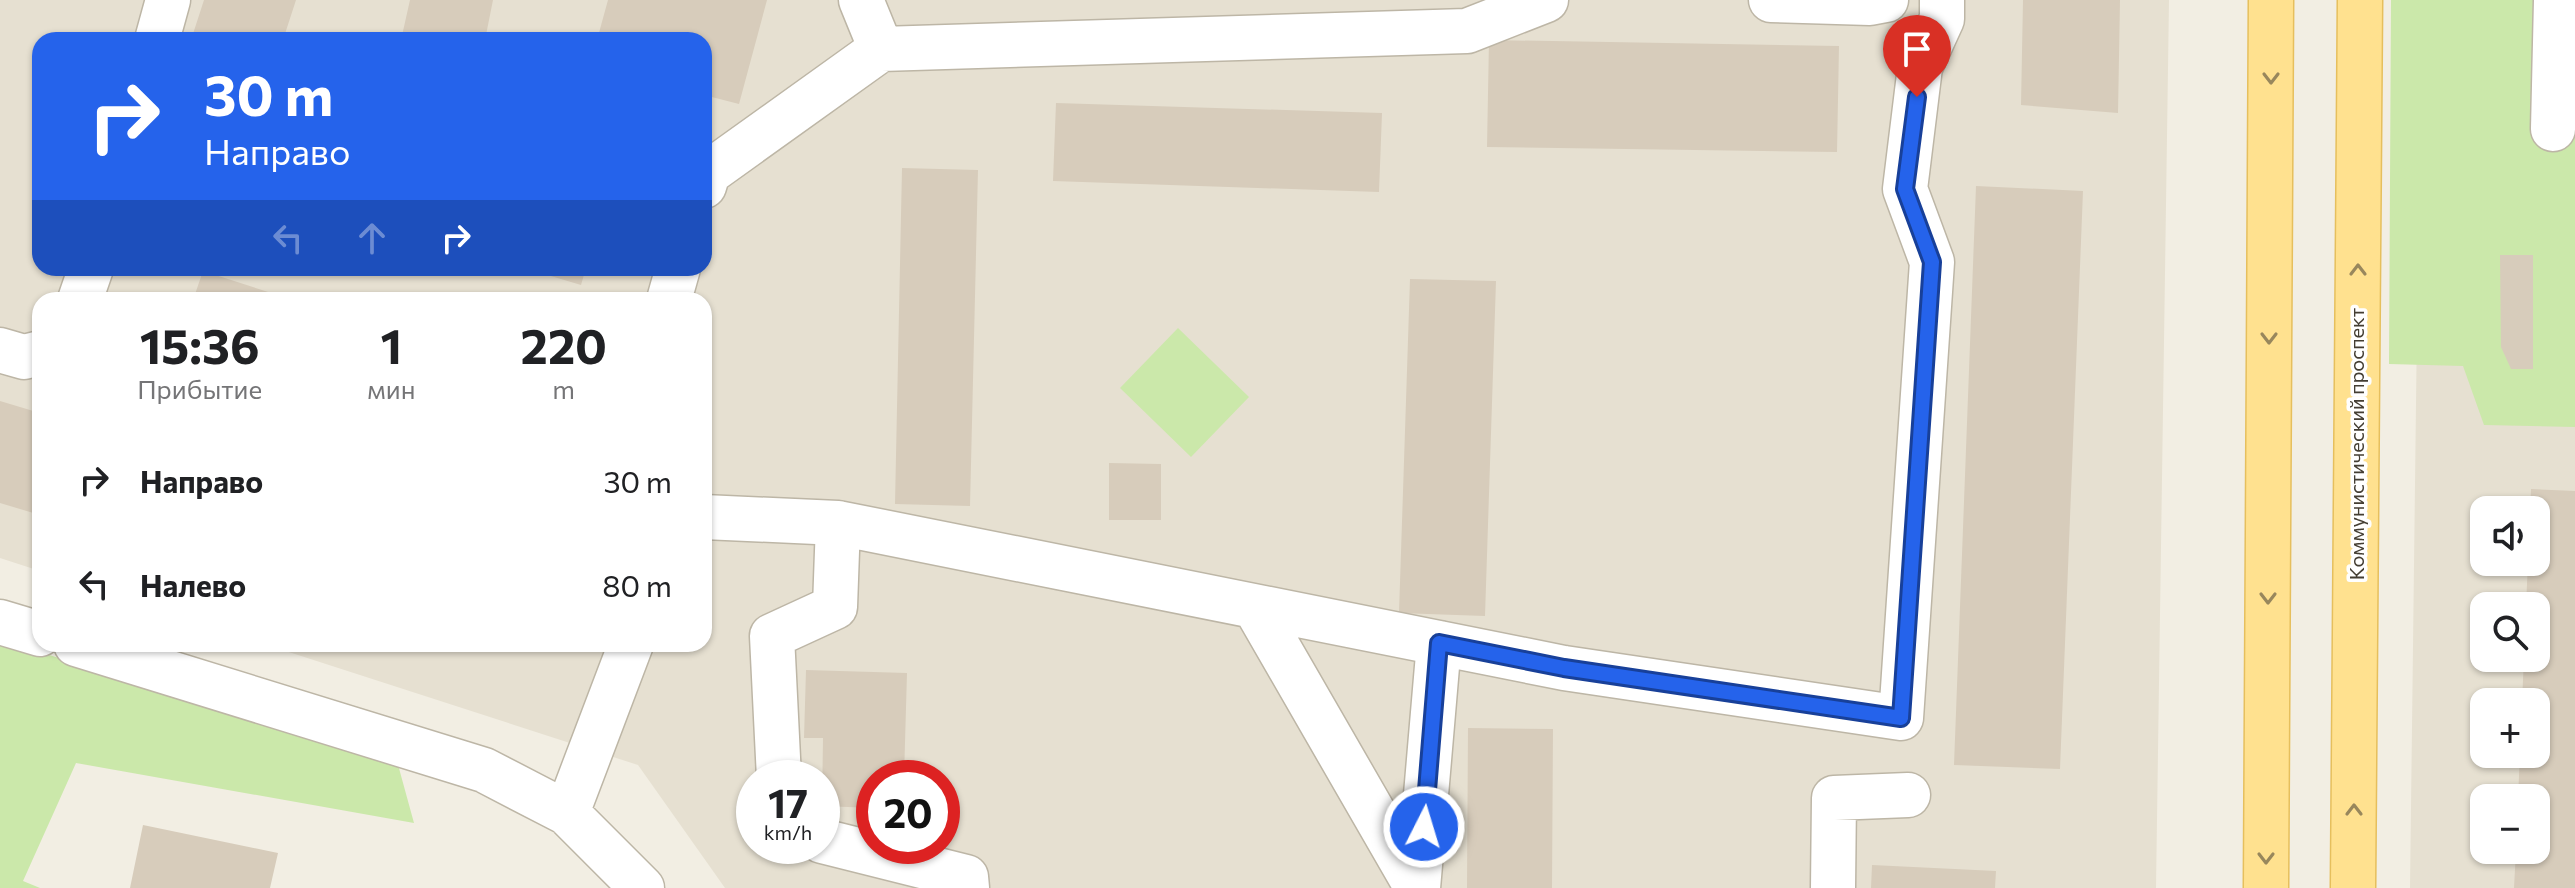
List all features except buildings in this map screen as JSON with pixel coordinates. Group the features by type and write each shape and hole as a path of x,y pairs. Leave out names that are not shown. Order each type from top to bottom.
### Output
{"main road":[{"path":"2266,888 2271,0"},
{"name":"Коммунистический проспект","path":"2353,888 2360,0"}],"street":[{"path":"159,32 168,0"},
{"path":"861,0 881,49"},
{"path":"712,170 881,49 1467,31 1546,0"},
{"path":"1771,0 1870,3 1886,0"},
{"path":"712,517 838,523 1564,668 1901,718 1932,262 1905,189 1920,67 1942,19 1942,0"},
{"path":"2553,129 2556,0"},
{"path":"0,350 24,357 32,355"},
{"path":"778,760 772,636 835,607 838,523"},
{"path":"1255,607 1418,888"},
{"path":"0,622 32,632"},
{"path":"1418,888 1439,643"},
{"path":"102,652 484,770 567,813 642,888"},
{"path":"567,813 628,652"},
{"path":"1833,888 1834,798 1908,795"},
{"path":"840,846 966,877 967,888"}],"shaded area":[{"path":"0,0 2169,0 2156,888 725,888 638,765 289,652 712,652 712,292 32,292 32,568 0,558"},
{"path":"2421,0 2575,0 2575,888 2410,888"}],"green space":[{"path":"2391,0 2575,0 2575,427 2484,425 2463,366 2389,364"},
{"path":"1178,328 1249,397 1191,457 1120,388"},
{"path":"0,640 397,761 414,823 76,763 23,881 40,888 0,888"}],"route":[{"path":"1424,827 1439,643 1564,668 1901,718 1932,262 1905,189 1917,97"}]}
